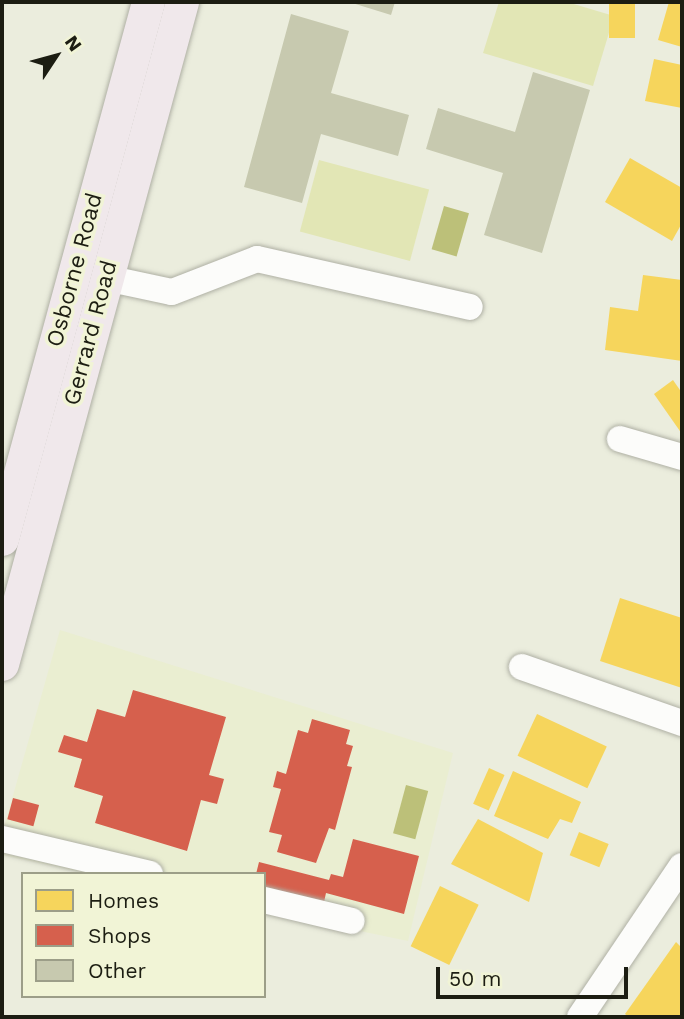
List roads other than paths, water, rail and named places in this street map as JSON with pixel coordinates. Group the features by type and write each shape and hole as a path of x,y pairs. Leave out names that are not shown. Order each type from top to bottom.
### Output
{"main road":[{"name":"Osborne Road","path":"2,539 148,2"},
{"name":"Gerrard Road","path":"2,664 182,2"}],"street":[{"path":"106,278 172,292 257,259 470,307"},
{"path":"620,439 682,457"},
{"path":"522,667 682,723"},
{"path":"2,839 142,872"},
{"path":"580,1017 682,866"},
{"path":"266,901 352,921"}]}
